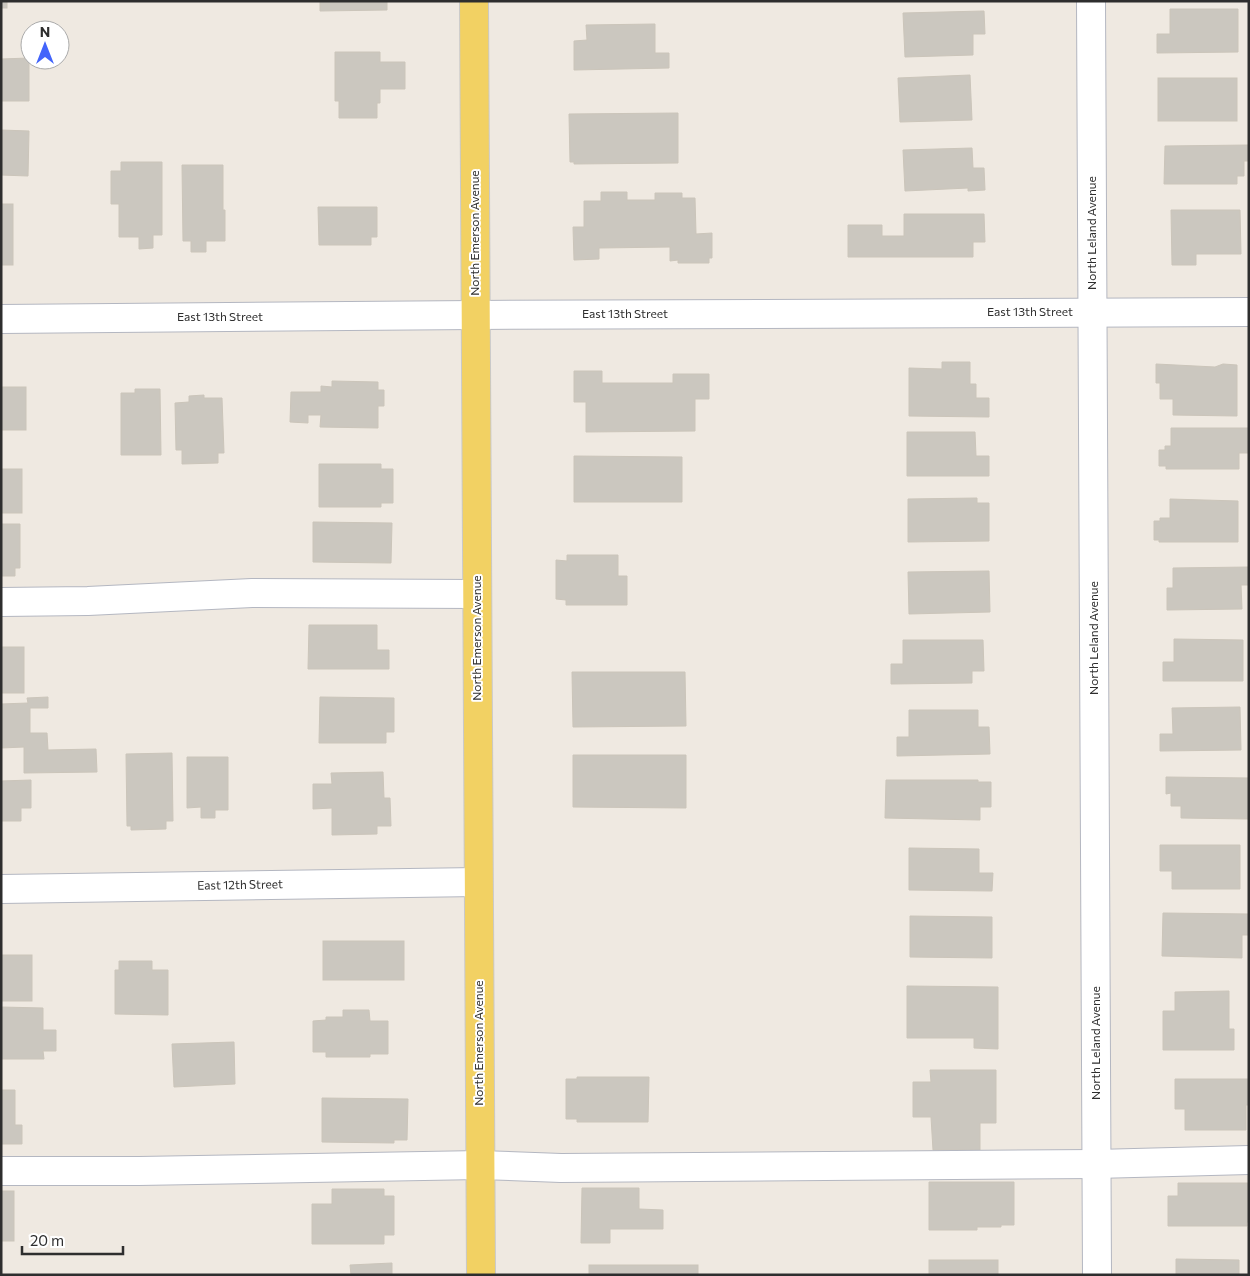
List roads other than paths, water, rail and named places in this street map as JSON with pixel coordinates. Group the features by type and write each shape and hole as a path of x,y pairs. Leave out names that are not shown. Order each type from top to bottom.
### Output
{"main road":[{"name":"North Emerson Avenue","path":"474,1 480,1275"}],"street":[{"name":"North Leland Avenue","path":"1091,1 1097,1275"},
{"name":"East 13th Street","path":"1,318 1249,312"},
{"path":"1,602 252,593 477,594"},
{"name":"East 12th Street","path":"1,889 478,882"},
{"path":"1,1171 139,1171 480,1165 571,1168 1096,1164 1249,1160"}]}
